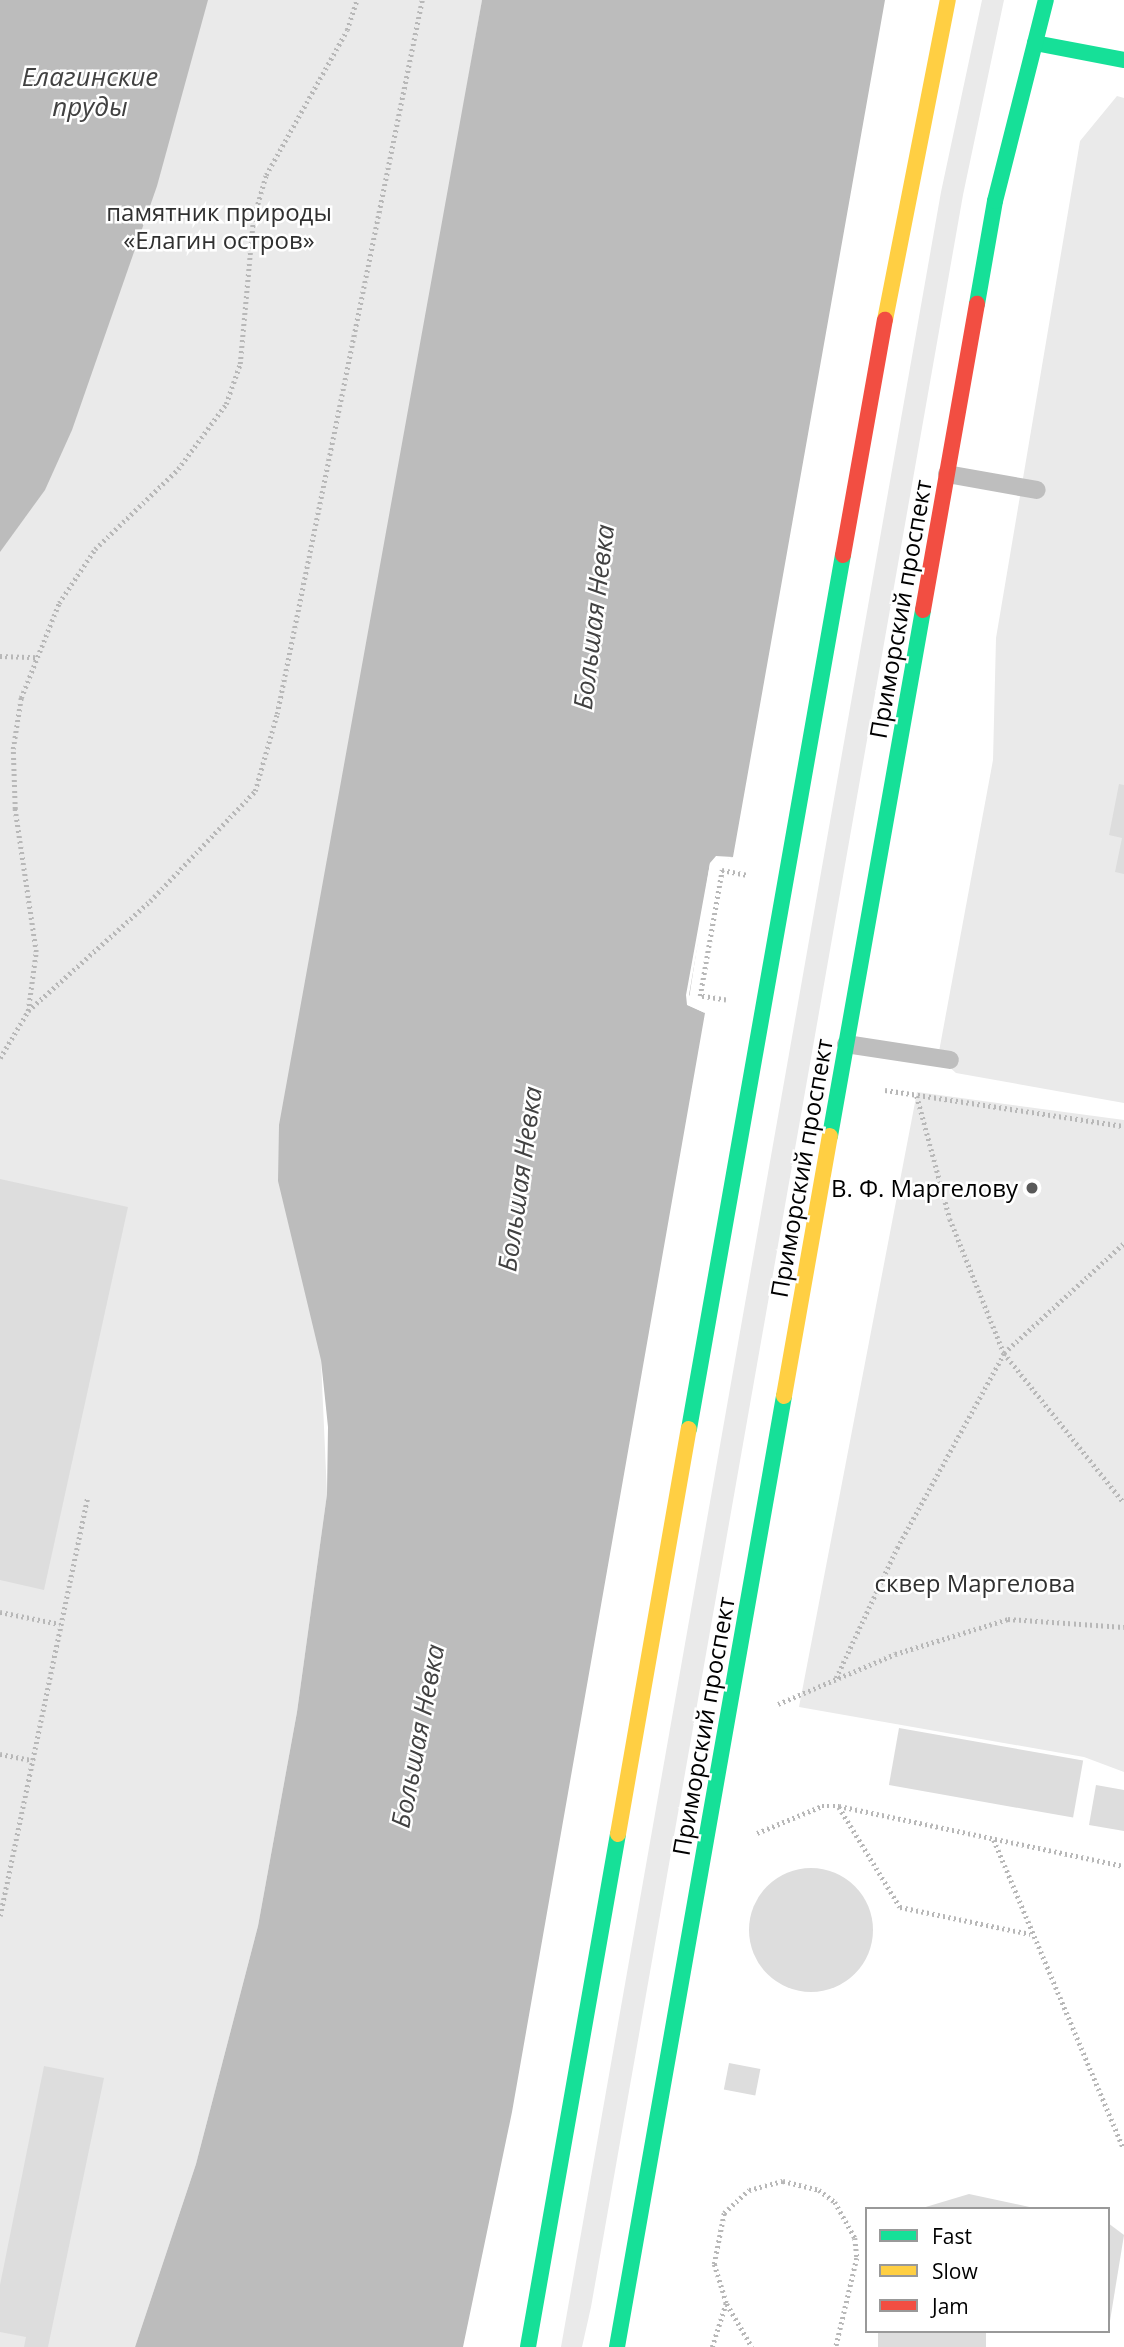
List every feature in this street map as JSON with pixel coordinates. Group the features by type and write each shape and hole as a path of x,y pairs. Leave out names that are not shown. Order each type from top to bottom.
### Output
{"main road":[{"path":"528,2347 903,214 948,0"},
{"name":"Приморский проспект","path":"617,2347 995,201 1046,0"},
{"path":"1035,43 1124,60"}],"lane":[{"path":"947,474 1037,490"},
{"path":"846,1044 950,1060"}],"path":[{"path":"28,1011 36,952 13,749 36,657 59,603 94,549 177,469 226,404 240,364 253,220 266,175 347,30 357,0"},
{"path":"0,1058 28,1011 150,901 255,791 277,714 422,0"},
{"path":"0,656 36,657"},
{"path":"727,1000 700,996 722,870 749,875"},
{"path":"885,1090 1124,1126"},
{"path":"917,1096 950,1219 1004,1353 1124,1503"},
{"path":"836,1678 897,1548 1004,1353 1124,1243"},
{"path":"0,1916 87,1498"},
{"path":"0,1612 60,1624"},
{"path":"778,1704 836,1678 1008,1619 1124,1628"},
{"path":"0,1754 32,1760"},
{"path":"757,1833 821,1806 839,1806 1124,1866"},
{"path":"839,1806 900,1907 1031,1934"},
{"path":"994,1839 1031,1934 1124,2149"},
{"path":"752,2347 726,2303 714,2264 724,2213 765,2184 819,2190 848,2218 855,2238 857,2258 836,2347"},
{"path":"712,2347 726,2303"}],"green space":[{"name":"памятник природы «Елагин остров»","path":"0,0 482,0 443,224 321,1360 327,1494 297,1712 258,1926 196,2164 135,2347 0,2347"},
{"path":"982,0 1004,0 963,195 591,2307 582,2347 561,2347 941,192"},
{"path":"1117,96 1124,98 1124,1103 956,1073 938,1057 993,760 996,638 1080,141"},
{"name":"сквер Маргелова","path":"917,1092 1124,1120 1124,1772 1084,1757 799,1707"}],"water":[{"name":"Елагинские пруды","path":"0,0 208,0 157,186 72,430 45,490 0,552"},
{"name":"Большая Невка","path":"482,0 885,0 733,857 710,863 688,1005 705,1013 512,2112 463,2347 135,2347 196,2164 258,1926 297,1712 327,1494 328,1427 321,1360 278,1181 279,1125"}],"pier":[{"path":"716,856 733,857 713,864 689,995 705,1013 687,1005 686,995 710,863"}],"building":[{"path":"1119,784 1124,785 1124,874 1115,872 1122,838 1109,835"},
{"path":"0,1179 128,1207 44,1590 0,1580"},
{"path":"899,1728 1083,1760 1073,1818 889,1785"},
{"path":"1096,1785 1124,1790 1124,1831 1089,1825"},
{"path":"811,1868 835,1873 855,1886 868,1906 873,1930 868,1954 855,1974 835,1987 811,1992 787,1987 767,1974 754,1954 749,1930 754,1906 767,1886 787,1873"},
{"path":"729,2063 760,2069 755,2096 724,2090"},
{"path":"44,2066 104,2078 48,2347 24,2347 26,2337 0,2332 0,2285"},
{"path":"969,2194 1029,2207 926,2207"},
{"path":"1110,2224 1124,2235 1110,2321"},
{"path":"878,2333 986,2333 986,2347 878,2347"}],"traffic: fast":[{"path":"977,304 995,201 1046,0"},
{"path":"1035,43 1124,60"},
{"path":"689,1429 843,555"},
{"path":"830,1136 923,610"},
{"path":"617,2347 784,1396"},
{"path":"528,2347 618,1834"}],"traffic: slow":[{"path":"885,320 948,0"},
{"path":"784,1396 830,1136"},
{"path":"618,1834 689,1429"}],"traffic: jam":[{"path":"923,610 977,304"},
{"path":"843,555 885,320"}],"place":[{"name":"В. Ф. Маргелову","path":"1032,1188"}]}
